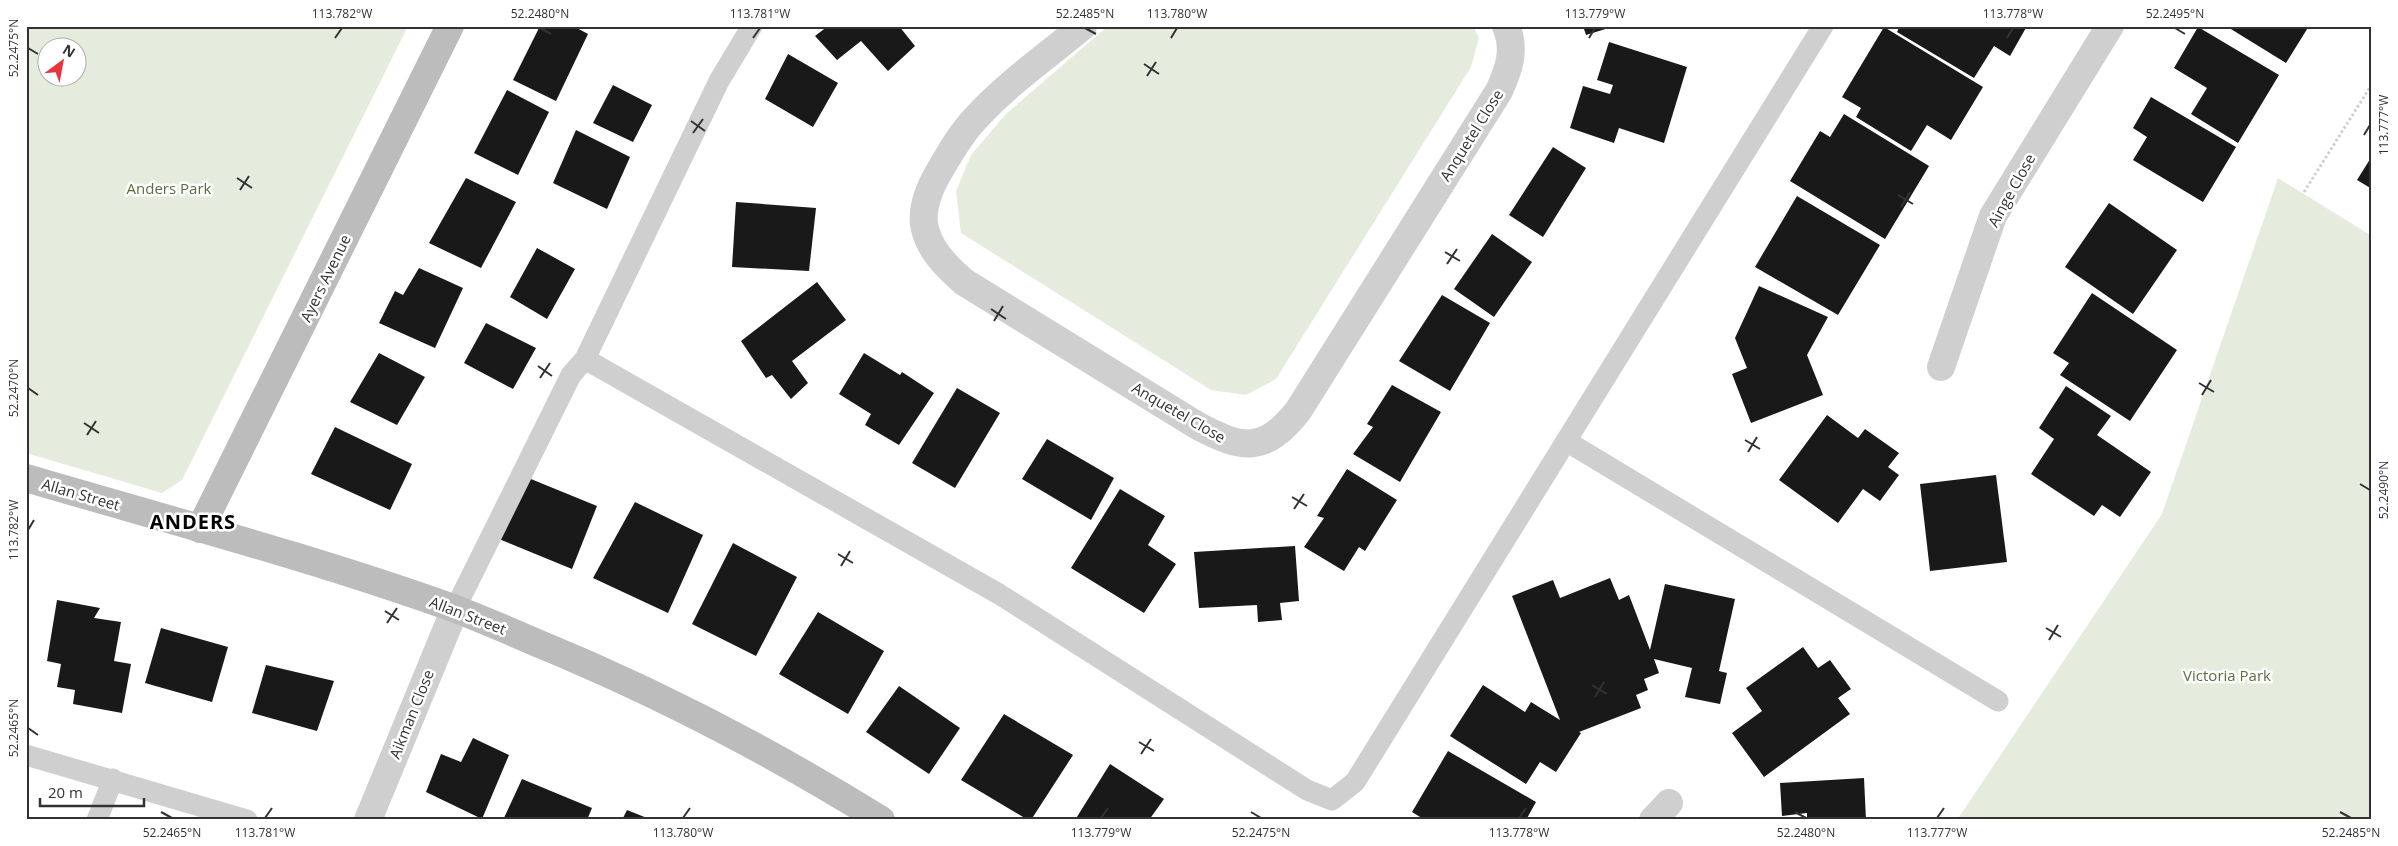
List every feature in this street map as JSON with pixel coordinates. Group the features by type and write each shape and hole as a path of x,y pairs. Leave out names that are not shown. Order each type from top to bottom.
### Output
{"street":[{"name":"Ayers Avenue","path":"200,529 450,26"},
{"name":"Anquetel Close","path":"1083,26 994,100 974,120 954,145 934,181 927,200 924,223 930,242 942,262 964,282 1198,426 1238,444 1253,443 1270,438 1288,424 1298,411 1499,91 1512,54 1510,35 1506,26"},
{"name":"Ainge Close","path":"1941,367 1993,216 2110,26"},
{"name":"Allan Street","path":"26,478 376,582 455,609 599,668 705,718 804,772 881,820"},
{"name":"Aikman Close","path":"368,820 455,609"}],"lane":[{"path":"455,609 571,375 585,359 719,80 752,26"},
{"path":"585,359 999,594 1307,790 1332,800 1354,782 1823,26"},
{"path":"1566,441 1998,701"},
{"path":"26,755 113,779 247,820"},
{"path":"97,820 113,779"}],"path":[{"path":"2304,192 2372,84"}],"green space":[{"name":"Anders Park","path":"26,26 408,26 182,480 162,493 26,453"},
{"path":"1108,26 1473,26 1479,38 1471,67 1276,379 1246,395 1211,390 961,233 956,191 971,155 1006,114"},
{"name":"Victoria Park","path":"2278,178 2372,236 2372,820 1957,820 2162,514"}],"building":[{"path":"540,26 573,26 588,34 556,101 513,80"},
{"path":"828,26 899,26 915,46 888,71 861,41 837,60 815,36"},
{"path":"1583,26 1612,26 1612,27 1586,35"},
{"path":"1900,26 2027,26 2010,56 1994,46 1974,78 1897,32"},
{"path":"2226,26 2309,26 2286,63"},
{"path":"1884,27 1983,87 1951,140 1927,125 1911,151 1856,117 1861,108 1842,97"},
{"path":"2198,27 2279,75 2238,143 2191,114 2207,88 2174,68"},
{"path":"1609,42 1687,67 1664,143 1619,128 1614,143 1570,128 1583,86 1610,94 1613,85 1597,80"},
{"path":"788,54 838,83 813,127 765,99"},
{"path":"613,85 652,105 633,142 593,123"},
{"path":"507,90 549,112 518,175 474,153"},
{"path":"2151,97 2236,147 2203,202 2133,160 2147,137 2133,128"},
{"path":"1844,114 1929,166 1885,239 1790,181 1820,131 1830,137"},
{"path":"576,130 630,157 607,209 553,183"},
{"path":"1553,147 1586,168 1543,237 1509,215"},
{"path":"2372,156 2372,189 2357,180"},
{"path":"466,178 516,202 481,268 429,243"},
{"path":"1797,196 1880,245 1838,315 1755,267"},
{"path":"736,202 816,208 809,271 732,267"},
{"path":"2109,203 2177,250 2133,314 2065,267"},
{"path":"1492,234 1532,262 1494,317 1454,289"},
{"path":"537,248 575,269 547,319 510,297"},
{"path":"419,268 463,288 435,348 379,323 395,291 403,295"},
{"path":"817,282 846,320 792,361 808,383 791,399 772,375 766,378 741,341"},
{"path":"1759,286 1828,317 1807,355 1823,395 1751,423 1732,374 1747,368 1735,338"},
{"path":"2092,293 2177,350 2130,421 2060,375 2069,363 2053,353"},
{"path":"1442,295 1490,323 1450,391 1399,361"},
{"path":"486,323 536,348 513,389 464,363"},
{"path":"379,353 425,377 397,425 350,402"},
{"path":"864,353 900,375 902,372 934,393 899,445 865,425 871,414 839,394"},
{"path":"1392,385 1441,412 1400,482 1353,454 1373,427 1367,424"},
{"path":"2066,386 2111,416 2097,435 2151,472 2120,517 2102,505 2094,516 2031,474 2054,439 2039,428"},
{"path":"957,388 1000,413 955,488 912,463"},
{"path":"1827,415 1858,438 1865,429 1899,453 1888,467 1899,475 1880,501 1863,489 1838,523 1779,480"},
{"path":"335,427 412,464 390,510 311,474"},
{"path":"1047,439 1114,478 1091,520 1022,479"},
{"path":"1347,469 1397,500 1365,551 1359,547 1344,571 1304,547 1324,518 1317,516"},
{"path":"1996,475 2007,562 1930,571 1920,484"},
{"path":"526,477 597,506 572,569 499,539"},
{"path":"1120,489 1165,516 1148,545 1176,564 1144,613 1071,568"},
{"path":"635,502 703,535 668,613 593,578"},
{"path":"733,543 797,577 756,656 692,624"},
{"path":"1295,546 1299,601 1280,603 1282,620 1258,622 1257,605 1199,608 1194,552"},
{"path":"1610,578 1619,600 1629,595 1650,650 1665,584 1735,599 1719,671 1727,673 1720,704 1685,697 1692,668 1654,659 1659,673 1644,679 1648,690 1636,695 1641,708 1579,732 1581,733 1556,772 1540,762 1526,784 1450,736 1483,685 1525,712 1531,702 1560,720 1512,596 1553,580 1560,598"},
{"path":"57,600 100,608 94,618 121,622 114,661 131,664 122,713 73,704 75,690 57,687 61,664 47,661"},
{"path":"818,612 884,651 848,714 779,674"},
{"path":"161,628 228,647 212,702 145,683"},
{"path":"1803,647 1818,668 1830,660 1851,689 1838,698 1850,714 1764,777 1732,733 1762,711 1746,688"},
{"path":"266,665 334,681 317,731 252,713"},
{"path":"899,686 960,728 929,774 866,732"},
{"path":"1004,714 1073,755 1031,820 961,780"},
{"path":"473,738 509,755 482,819 426,792 441,754 461,762"},
{"path":"1448,751 1536,802 1526,820 1425,820 1412,812"},
{"path":"1110,764 1164,799 1149,820 1075,820"},
{"path":"1864,778 1866,820 1807,820 1807,813 1782,816 1780,783"},
{"path":"522,779 592,808 587,820 503,820"},
{"path":"627,810 652,820 622,820"}],"district":[{"name":"ANDERS","path":"193,521"}]}
